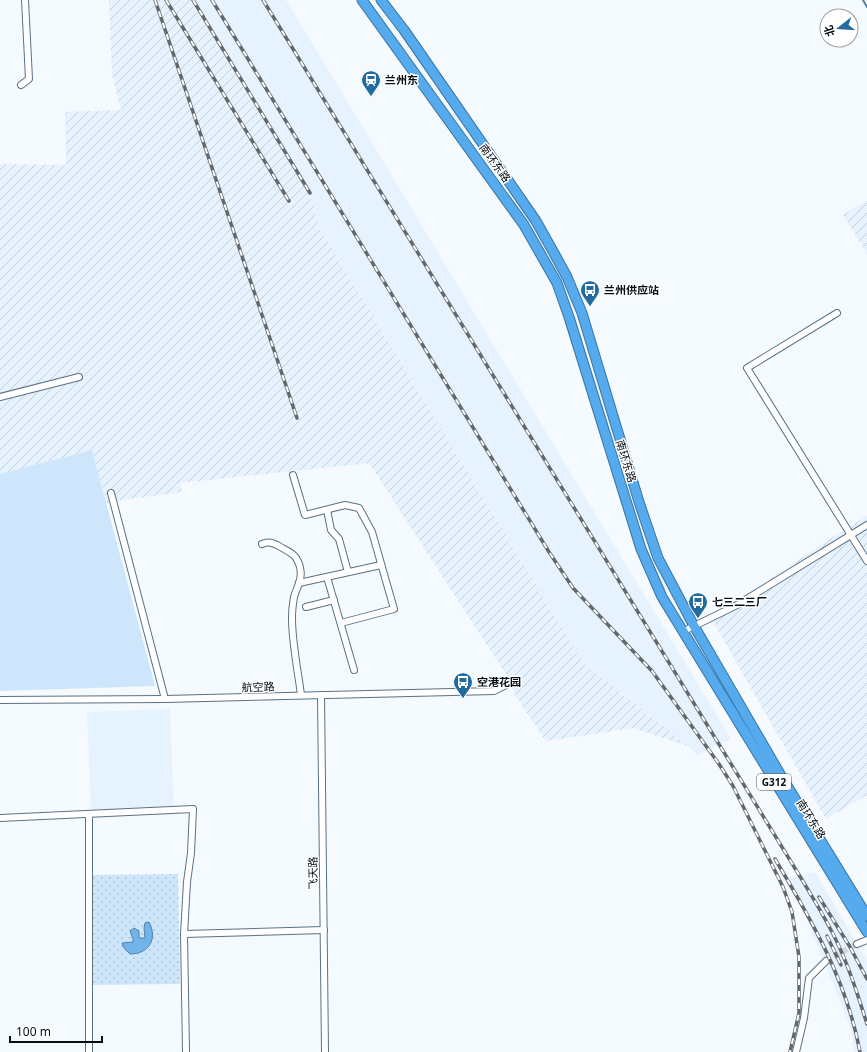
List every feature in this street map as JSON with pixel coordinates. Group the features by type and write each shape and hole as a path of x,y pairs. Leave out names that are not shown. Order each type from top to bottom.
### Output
{"highway":[{"name":"南环东路","path":"362,0 520,219 543,257 557,283 569,317 641,549 662,596 682,632 867,932"},
{"name":"南环东路","path":"381,0 404,30 536,221 567,277 582,314 639,502 658,558 694,626 867,916"},
{"path":"392,40 404,30"}],"street":[{"path":"21,85 29,79 25,0"},
{"path":"837,313 747,368 867,561"},
{"path":"0,398 79,377"},
{"path":"293,475 305,515 345,505 359,508 372,532 394,609 341,622"},
{"path":"112,492 165,699"},
{"path":"327,510 331,530 339,539 348,572"},
{"path":"682,632 737,605 867,525"},
{"path":"262,544 269,542 273,543 287,550 298,561 300,577 294,597 292,618 300,695"},
{"path":"299,583 381,565"},
{"path":"327,576 354,670"},
{"path":"306,607 334,600"},
{"name":"航空路","path":"0,700 165,699 494,691 514,681"},
{"name":"飞天路","path":"321,695 325,1052"},
{"path":"0,818 193,809 192,853 187,882 184,934 186,1052"},
{"path":"88,1052 89,814"},
{"path":"184,934 324,930"},
{"path":"857,944 867,940"},
{"path":"796,1052 802,1027 809,978 826,961"}],"shaded area":[{"path":"109,0 190,0 309,194 320,229 583,663 690,747 633,728 546,741 515,695 507,676 369,463 180,483 182,492 121,500 107,504 92,450 0,474 0,164 66,165 65,112 121,110 112,75"},
{"path":"190,0 286,0 731,739 697,756 690,747 583,663 320,229 309,194"},
{"path":"867,200 867,254 843,215"},
{"path":"92,450 155,686 0,691 0,474"},
{"path":"867,516 867,795 826,819 711,618"},
{"path":"170,709 174,809 91,812 87,712"},
{"path":"815,872 867,961 867,1052 854,1052 852,1031 790,878"},
{"path":"178,874 180,984 90,985 89,875"}],"water":[{"path":"149,922 152,928 152,940 150,944 142,951 130,954 124,948 122,943 133,942 130,931 134,928 139,931 139,938 145,938 145,923"}],"waterway":[{"path":"863,0 867,7"}],"tunnel":[{"path":"826,961 857,944"}],"railway":[{"path":"155,0 297,418"},
{"path":"166,0 289,201"},
{"path":"193,0 310,193"},
{"path":"212,0 549,552 573,588 652,671 719,764 733,786 783,887 792,912 799,957 799,1013 790,1052"},
{"path":"263,0 819,908 833,933 845,960 867,1024"},
{"path":"775,859 802,904 826,951 846,1000 860,1052"},
{"path":"819,897 850,947 867,979"},
{"path":"827,936 841,965"}],"place":[{"name":"兰州东","path":"371,97"},
{"name":"兰州供应站","path":"590,307"},
{"name":"七三二三厂","path":"698,619"},
{"name":"空港花园","path":"463,699"}]}
